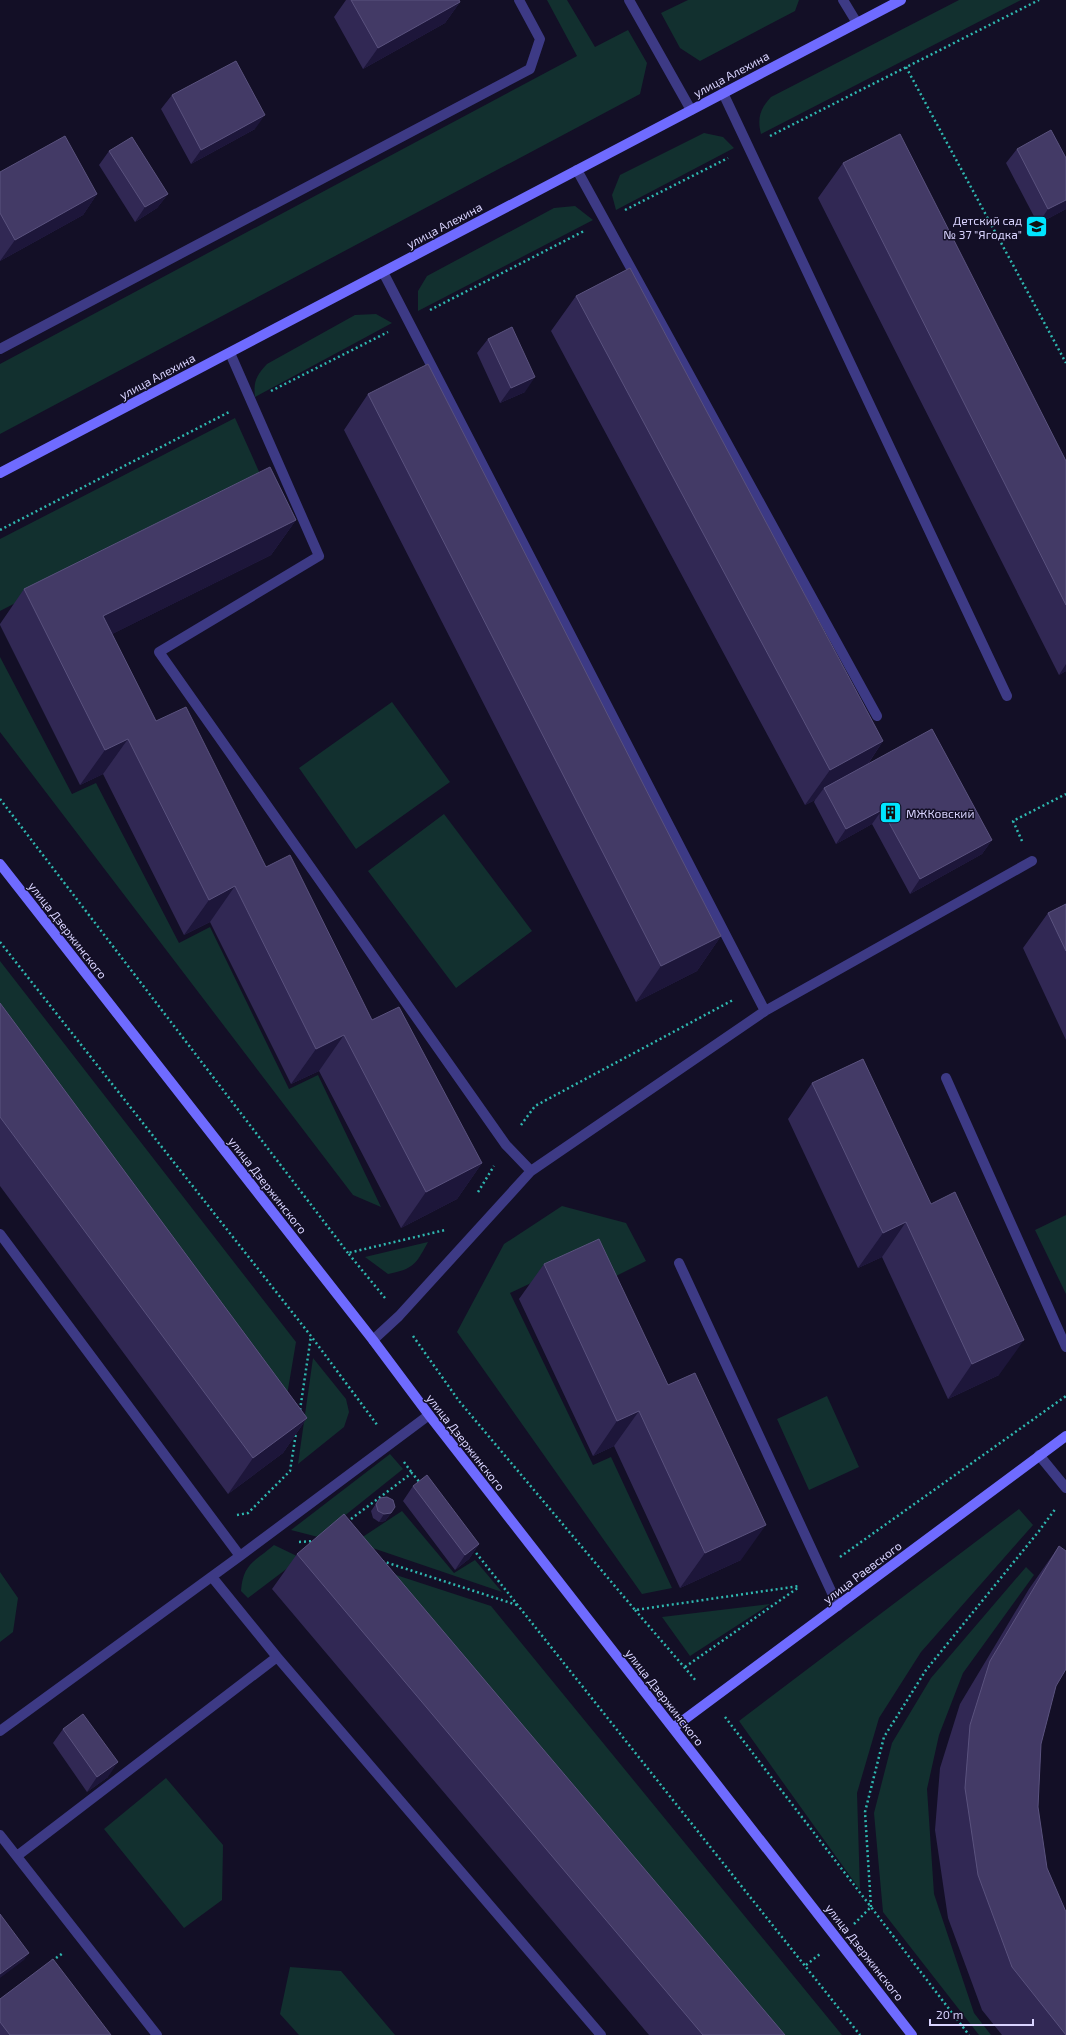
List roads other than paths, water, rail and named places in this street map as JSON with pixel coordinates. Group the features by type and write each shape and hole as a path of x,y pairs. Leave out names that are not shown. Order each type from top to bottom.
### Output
{"main road":[{"name":"улица Алехина","path":"0,473 900,0"},
{"name":"улица Дзержинского","path":"0,864 373,1340 429,1416 912,2035"},
{"name":"улица Раевского","path":"673,1728 1066,1436"}],"street":[{"path":"0,349 530,69 540,39 519,0"},
{"path":"629,0 691,110"},
{"path":"843,0 856,23"},
{"path":"723,93 1007,696"},
{"path":"577,170 606,220 877,716"},
{"path":"383,272 765,1011"},
{"path":"230,353 319,556 159,652 506,1146 531,1171"},
{"path":"373,1340 399,1316 531,1171 765,1011 1032,861"},
{"path":"946,1078 1066,1347"},
{"path":"0,1234 240,1556"},
{"path":"679,1263 838,1606"},
{"path":"0,1731 212,1577 429,1416"},
{"path":"1039,1455 1066,1488"},
{"path":"212,1577 277,1657 601,2035"},
{"path":"17,1856 277,1657"},
{"path":"0,1834 156,2035"}],"place":[{"name":"Детский сад № 37 \"Ягодка\"","path":"1037,227"},
{"name":"МЖКовский","path":"890,813"}]}
